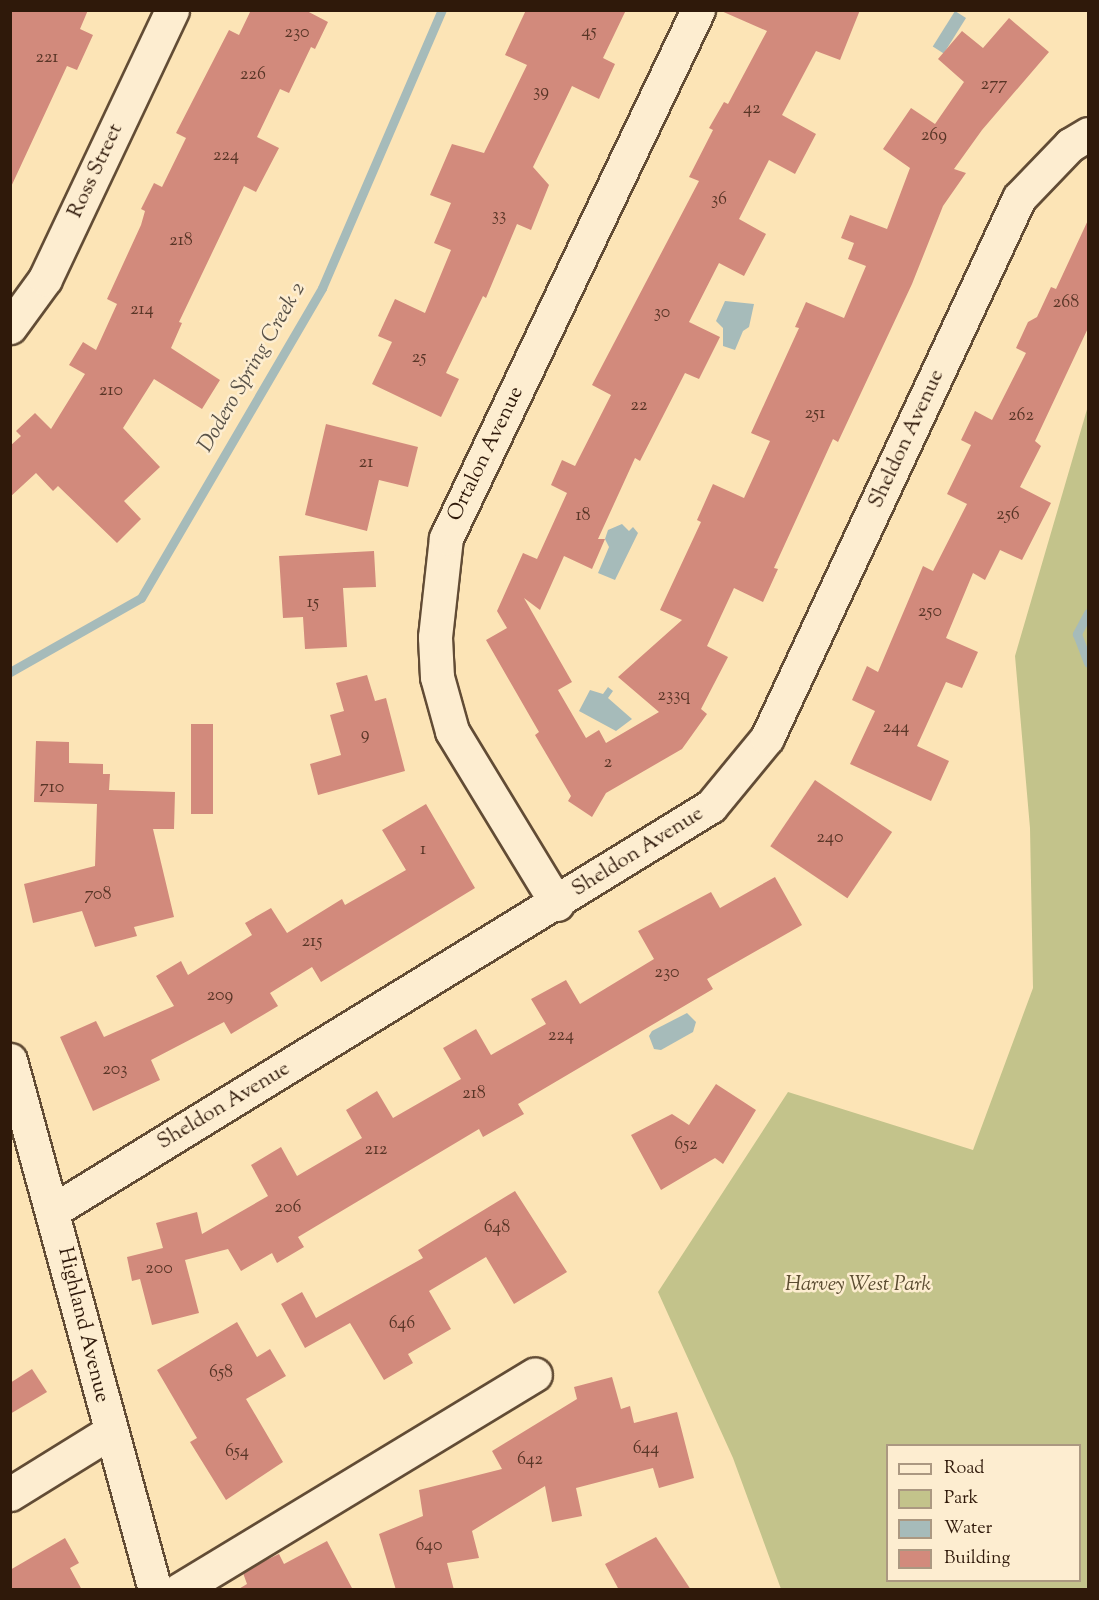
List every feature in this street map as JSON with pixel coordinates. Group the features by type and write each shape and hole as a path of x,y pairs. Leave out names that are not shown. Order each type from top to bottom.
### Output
{"street":[{"name":"Ross Street","path":"10,327 45,279 172,10"},
{"name":"Ortalon Avenue","path":"557,904 452,731 437,677 435,638 446,538 698,10"},
{"name":"Sheldon Avenue","path":"54,1210 557,904 711,806 767,738 1019,198 1070,145 1089,134"},
{"name":"Highland Avenue","path":"10,1060 54,1210 110,1432 155,1590"},
{"path":"179,1590 535,1374"},
{"path":"10,1494 110,1432"}],"green space":[{"name":"Harvey West Park","path":"1088,406 1088,1589 781,1589 733,1458 658,1292 788,1092 973,1150 1033,988 1030,828 1015,656"}],"water":[{"path":"955,11 966,18 944,54 933,47"},
{"path":"725,301 754,304 749,327 743,331 735,350 723,346 723,328 716,321"},
{"path":"622,524 629,531 633,527 638,533 615,580 598,573 609,547 605,539 608,530"},
{"path":"608,687 613,691 608,698 632,719 616,731 579,711 590,690 603,694"},
{"path":"687,1013 696,1022 693,1032 661,1050 654,1049 649,1036 652,1031"}],"building":[{"path":"10,10 88,10 80,29 93,35 77,70 67,66 10,189"},
{"path":"251,10 305,10 328,22 315,49 311,47 289,93 280,89 257,137 279,148 256,192 244,186 179,322 182,323 171,348 220,380 202,409 154,379 123,428 160,467 124,501 141,519 117,543 58,486 53,491 36,473 10,497 10,446 21,436 16,431 35,413 51,429 85,374 69,365 83,342 96,350 117,304 107,299 141,225 145,211 141,209 154,183 162,187 186,138 176,133 229,30 239,35"},
{"path":"526,10 626,10 603,58 615,64 599,99 572,86 533,167 549,185 531,230 517,224 486,298 483,296 446,373 459,379 441,417 372,384 392,342 378,336 395,299 425,313 451,250 434,243 451,203 430,195 452,144 484,153 527,65 505,55"},
{"path":"719,10 860,10 840,60 816,51 782,115 816,134 795,174 769,160 739,219 766,234 744,276 719,263 689,322 720,337 699,379 685,373 640,461 635,458 598,539 605,539 592,569 564,556 540,610 524,598 572,682 558,690 586,738 599,730 606,743 659,712 618,677 682,620 660,610 701,522 697,520 713,484 744,498 770,441 751,433 799,328 795,327 806,302 844,318 866,266 848,259 854,243 841,238 850,215 887,229 910,168 883,149 911,108 935,124 964,82 938,59 962,31 983,48 1009,18 1049,52 982,130 954,169 966,173 943,206 912,284 838,442 833,439 774,568 778,569 763,602 734,588 707,646 728,657 701,709 707,714 682,749 606,793 592,817 568,801 571,796 535,735 539,732 486,640 507,628 497,611 523,553 537,559 567,493 551,485 562,460 575,466 611,395 592,385 699,181 689,177 713,130 709,128 724,102 728,104 767,31"},
{"path":"1089,218 1089,326 1035,441 1041,446 1020,487 1051,503 1022,560 1000,550 985,580 973,573 946,638 978,652 962,688 946,682 917,746 949,761 931,801 850,764 875,711 852,700 867,666 878,672 923,566 933,571 967,504 947,494 971,445 961,440 975,411 992,420 1026,353 1016,348 1028,322 1037,317 1051,287 1056,289"},
{"path":"326,424 418,447 408,487 379,480 367,531 305,515"},
{"path":"374,551 376,587 343,588 347,647 305,649 303,617 283,618 279,556"},
{"path":"367,675 375,701 386,698 405,771 318,795 310,764 341,755 330,715 344,711 336,683"},
{"path":"191,724 213,724 213,814 191,814"},
{"path":"36,741 69,742 69,763 103,764 103,774 110,774 109,790 175,792 174,829 153,829 174,917 134,927 137,936 95,947 82,911 33,923 24,884 95,866 97,804 34,802"},
{"path":"815,780 892,832 847,898 770,846"},
{"path":"426,804 475,888 321,982 312,967 270,993 278,1006 231,1034 224,1022 151,1060 160,1080 93,1111 60,1037 96,1021 104,1037 174,1006 156,976 181,961 188,975 252,935 245,923 271,908 287,933 342,899 345,905 406,870 382,830"},
{"path":"775,877 802,925 707,979 713,989 518,1104 524,1114 483,1137 479,1129 298,1237 304,1247 277,1263 272,1253 241,1271 228,1249 185,1260 199,1313 152,1325 140,1279 132,1281 127,1257 163,1248 156,1223 197,1212 202,1234 268,1196 251,1165 281,1147 297,1176 362,1138 346,1110 377,1091 393,1118 461,1079 443,1048 476,1029 491,1055 546,1024 531,999 566,980 580,1004 654,959 638,931 711,892 720,908"},
{"path":"716,1084 756,1110 723,1164 715,1158 661,1190 631,1135 672,1114 689,1125"},
{"path":"515,1191 567,1272 514,1304 486,1257 429,1291 451,1329 408,1354 413,1363 384,1380 350,1323 305,1348 281,1304 302,1292 316,1318 423,1258 418,1250"},
{"path":"237,1322 257,1357 270,1349 286,1376 246,1399 283,1462 226,1500 190,1442 197,1438 157,1370"},
{"path":"32,1369 47,1392 10,1414 10,1383"},
{"path":"612,1377 621,1409 630,1406 634,1423 677,1412 694,1478 659,1488 653,1468 576,1488 582,1516 552,1522 545,1486 472,1531 479,1558 447,1563 454,1590 396,1590 379,1534 423,1516 419,1490 502,1469 492,1451 577,1399 574,1387"},
{"path":"656,1537 691,1590 619,1590 605,1564"},
{"path":"65,1538 79,1563 70,1568 82,1590 10,1590 10,1570"},
{"path":"327,1541 353,1590 237,1590 247,1584 243,1573 260,1563 279,1554 284,1564"}],"waterway":[{"name":"Dodero Spring Creek 2","path":"10,672 141,598 322,288 442,10"},
{"path":"1088,613 1077,634 1088,663"}]}
